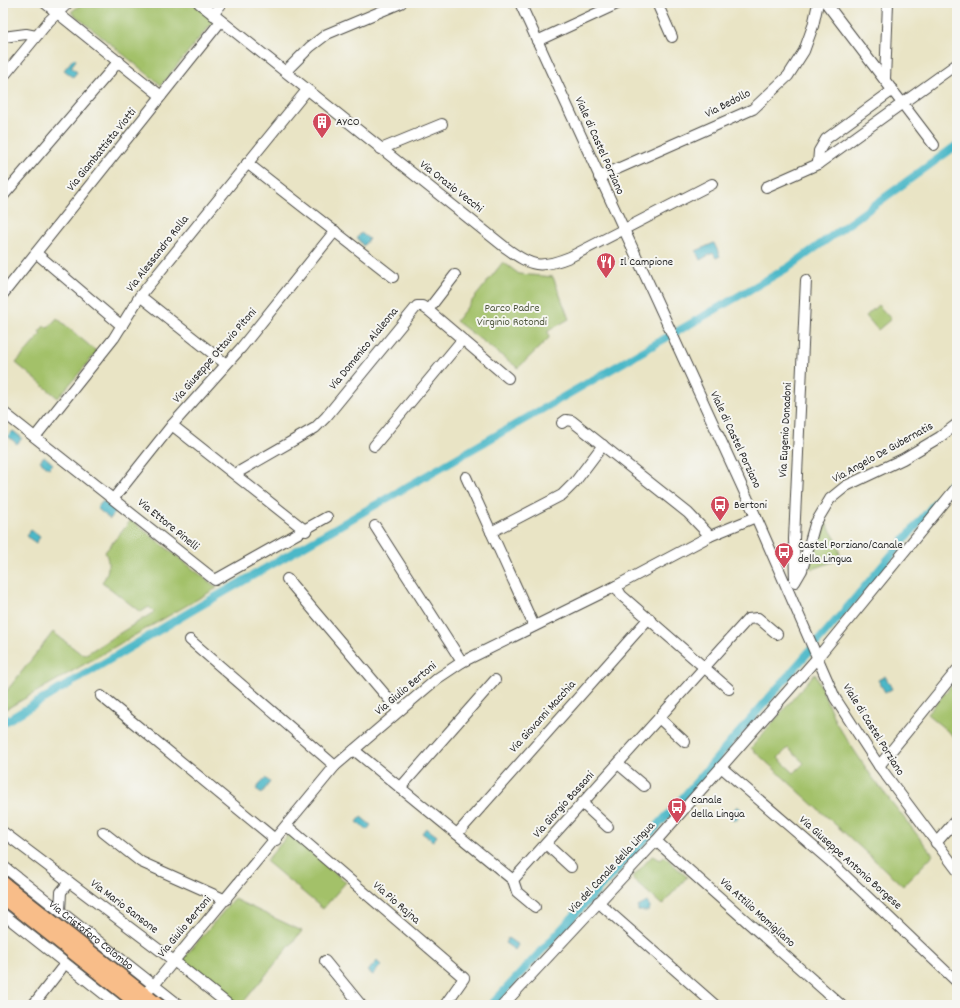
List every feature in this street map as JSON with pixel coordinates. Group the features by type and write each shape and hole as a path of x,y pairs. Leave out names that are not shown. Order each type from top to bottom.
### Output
{"main road":[{"name":"Via Cristoforo Colombo","path":"3,883 139,1002"},
{"name":"Via Cristoforo Colombo","path":"3,897 139,1002 158,1005"}],"street":[{"path":"45,3 162,96"},
{"path":"3,77 36,36 68,3"},
{"name":"Via Orazio Vecchi","path":"200,3 506,248 530,264 541,265 565,258 712,184"},
{"name":"Via Giambattista Viotti","path":"3,294 162,96 217,18 222,3"},
{"path":"286,72 310,47 327,34 401,3"},
{"name":"Viale di Castel Porziano","path":"520,3 622,229 756,516 835,698 878,766 957,870"},
{"path":"537,41 619,3"},
{"path":"656,3 672,37"},
{"name":"Via Bedollo","path":"599,177 753,109 771,94 788,76 804,51 813,26 818,3"},
{"path":"826,3 934,145"},
{"path":"885,79 888,3"},
{"path":"3,37 26,34 36,36"},
{"path":"3,196 119,61"},
{"path":"766,187 818,164 904,104 957,64"},
{"name":"Via Alessandro Rolla","path":"35,437 122,326 140,296 307,90"},
{"path":"818,164 819,151 826,138 893,90"},
{"path":"381,149 442,124"},
{"path":"247,163 393,277"},
{"name":"Via Giuseppe Ottavio Pitoni","path":"114,498 172,425 241,348 335,231"},
{"path":"36,253 122,326"},
{"path":"455,275 428,310 508,378"},
{"name":"Via Eugenio Donadoni","path":"795,581 794,539 806,280"},
{"path":"140,296 226,364"},
{"name":"Via Domenico Alaleona","path":"235,474 315,428 326,417 415,307 422,306 428,310"},
{"path":"374,446 462,340"},
{"name":"Via Ettore Pinelli","path":"3,412 114,498 215,580 306,531 327,517"},
{"path":"562,423 566,420 571,420 688,513 710,536"},
{"name":"Via Angelo De Gubernatis","path":"792,598 795,581 802,570 815,524 830,499 846,486 903,459 940,437 957,424"},
{"path":"172,425 306,531"},
{"path":"491,532 526,515 564,493 575,482 603,445"},
{"path":"466,477 534,626"},
{"name":"Via del Canale della Lingua","path":"503,1005 656,841 721,767 817,655 957,487"},
{"name":"Via Giulio Bertoni","path":"139,1002 276,840 335,766 438,678 462,662 616,586 710,536 756,516"},
{"path":"375,526 462,662"},
{"path":"287,579 399,711"},
{"path":"616,586 621,595 729,689"},
{"name":"Via Giovanni Macchia","path":"457,834 648,618"},
{"name":"Via Giorgio Bassani","path":"513,880 748,619 758,618 777,634"},
{"path":"190,640 335,766"},
{"path":"878,766 957,670"},
{"path":"400,788 495,680"},
{"path":"101,696 276,840"},
{"path":"659,718 686,742"},
{"path":"354,750 513,880 517,892 535,907"},
{"path":"618,764 644,786"},
{"name":"Via Giuseppe Antonio Borgese","path":"721,767 830,861 957,982"},
{"path":"582,803 608,827"},
{"path":"936,843 957,819"},
{"name":"Via Pio Rajna","path":"287,826 464,978 445,1005"},
{"name":"Via Mario Sansone","path":"3,832 174,961 229,1005"},
{"path":"103,832 141,862 226,900"},
{"name":"Via Attilio Momigliano","path":"656,841 841,1005"},
{"path":"546,844 571,867"},
{"name":"Via Cristoforo Colombo","path":"3,866 179,1005"},
{"path":"60,911 61,892 69,882"},
{"path":"598,902 715,1005"},
{"path":"3,914 118,1005"},
{"path":"325,961 361,1005"},
{"path":"33,1005 61,969"}],"green space":[{"path":"83,3 193,3 214,20 161,85 71,12"},
{"name":"Parco Padre Virginio Rotondi","path":"503,262 519,274 553,277 569,319 548,331 549,338 518,368 456,321"},
{"path":"878,305 891,319 878,330 866,316"},
{"path":"57,318 97,352 58,398 16,363 41,334 39,332 44,326 48,328"},
{"path":"823,518 838,543 840,556 835,561 813,569 810,566"},
{"path":"131,520 217,588 3,711 3,692 5,693 53,632 80,653 86,654 154,612 149,607 141,612 139,611 102,582 108,567 108,559 105,552"},
{"path":"815,673 836,723 872,777 933,855 903,886 751,748","holes":["788,748 804,763 794,773 778,758"]},
{"path":"957,679 957,739 927,714"},
{"path":"289,834 346,882 323,909 266,861"},
{"path":"652,856 661,860 664,856 687,877 662,905 632,878"},
{"path":"234,899 302,931 241,1005 236,1005 182,960"}],"water":[{"path":"74,58 76,60 71,67 77,72 73,77 64,70"},
{"path":"361,233 369,239 363,246 357,237"},
{"path":"714,243 720,256 716,258 713,253 700,260 696,251"},
{"path":"13,431 22,438 17,444 8,436"},
{"path":"44,456 53,464 49,468 40,461"},
{"path":"103,501 116,511 110,519 97,508"},
{"path":"31,530 40,537 36,543 26,536"},
{"path":"885,676 892,689 885,692 878,680"},
{"path":"265,778 270,782 262,793 256,789"},
{"path":"737,806 742,810 738,815 737,820 733,820 732,818 734,815 732,812"},
{"path":"361,817 371,825 367,830 357,822"},
{"path":"426,828 437,836 433,841 422,833"},
{"path":"647,902 650,907 649,911 638,911 638,907"},
{"path":"508,938 518,945 515,950 505,943"},
{"path":"377,961 381,965 373,975 368,971"}],"waterway":[{"path":"3,723 193,610 789,267 957,145"},
{"path":"491,1005 672,810 851,603 957,477"}],"place":[{"name":"AYCO","path":"322,139"},
{"name":"Il Campione","path":"606,279"},
{"name":"Bertoni","path":"720,522"},
{"name":"Castel Porziano/Canale della Lingua","path":"784,569"},
{"name":"Canale della Lingua","path":"677,824"}]}
